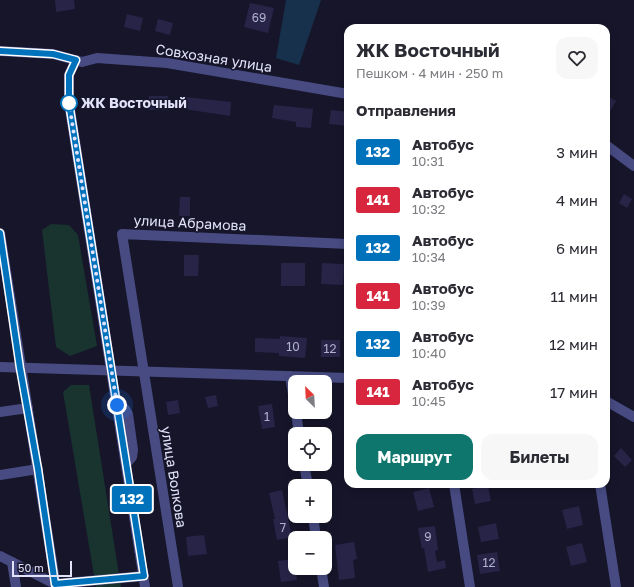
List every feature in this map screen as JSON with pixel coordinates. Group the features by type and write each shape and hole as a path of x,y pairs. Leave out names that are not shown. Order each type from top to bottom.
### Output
{"street":[{"name":"Совхозная улица","path":"0,51 53,54 82,62 97,58 167,63 344,93"},
{"path":"76,60 69,75 69,103 146,587"},
{"path":"610,148 634,166"},
{"path":"0,233 20,368 38,469 55,586"},
{"name":"улица Абрамова","path":"143,371 122,234 344,244"},
{"path":"0,367 288,376"},
{"name":"улица Волкова","path":"143,371 178,587"},
{"path":"332,377 344,378"},
{"path":"610,404 634,417"},
{"path":"0,412 28,408"},
{"path":"0,475 38,469"},
{"path":"455,488 470,587"},
{"path":"601,488 616,587"},
{"path":"0,556 55,586 144,576"},
{"path":"12,562 16,587"},
{"path":"322,575 324,587"}],"green space":[{"path":"51,224 69,225 78,235 97,346 70,356 56,347 42,230"},
{"path":"71,385 89,385 121,587 96,587 63,392"}],"water":[{"path":"286,0 321,0 299,65 276,58"}],"building":[{"path":"55,0 74,0 75,9 56,12"},
{"path":"250,3 274,8 268,33 244,27"},
{"path":"127,14 143,18 140,31 124,27"},
{"path":"158,19 173,23 170,35 155,31"},
{"path":"149,96 168,96 168,110 149,110"},
{"path":"185,97 231,102 230,116 184,109"},
{"path":"610,97 616,101 610,111"},
{"path":"274,105 313,109 311,128 296,127 296,122 272,118"},
{"path":"331,110 344,112 344,126 329,124"},
{"path":"624,194 632,199 627,208 619,203"},
{"path":"180,197 190,197 190,216 179,216"},
{"path":"184,255 199,255 198,276 184,276"},
{"path":"281,263 305,263 305,286 281,286"},
{"path":"322,263 344,264 343,285 321,284"},
{"path":"280,336 307,338 305,358 279,356 279,353 255,352 255,338 280,339"},
{"path":"321,340 340,340 340,357 321,357"},
{"path":"216,395 218,406 208,408 205,397"},
{"path":"178,400 180,413 168,415 166,402"},
{"path":"272,404 275,427 262,429 258,406"},
{"path":"621,448 632,460 625,467 614,456"},
{"path":"429,488 434,507 418,511 413,492"},
{"path":"488,488 491,501 475,504 472,489"},
{"path":"282,490 291,531 288,531 288,538 277,540 273,519 275,519 269,493"},
{"path":"579,506 583,525 567,529 562,510"},
{"path":"496,523 499,539 481,542 478,527"},
{"path":"435,526 438,550 435,551 437,562 445,560 446,568 428,572 424,548 422,549 418,528"},
{"path":"204,535 207,554 188,556 186,537"},
{"path":"354,542 357,559 353,560 355,578 339,580 335,545"},
{"path":"582,543 587,562 571,566 566,547"},
{"path":"497,552 500,571 480,574 477,555"},
{"path":"288,560 288,575 296,575 297,580 281,582 278,561"}],"bus line":[{"name":"132","path":"0,51 53,54 76,60 69,75 69,103 144,576 55,584 0,233"}],"place":[{"name":"ЖК Восточный","path":"69,103"}],"route":[{"path":"69,103 117,405"}]}
